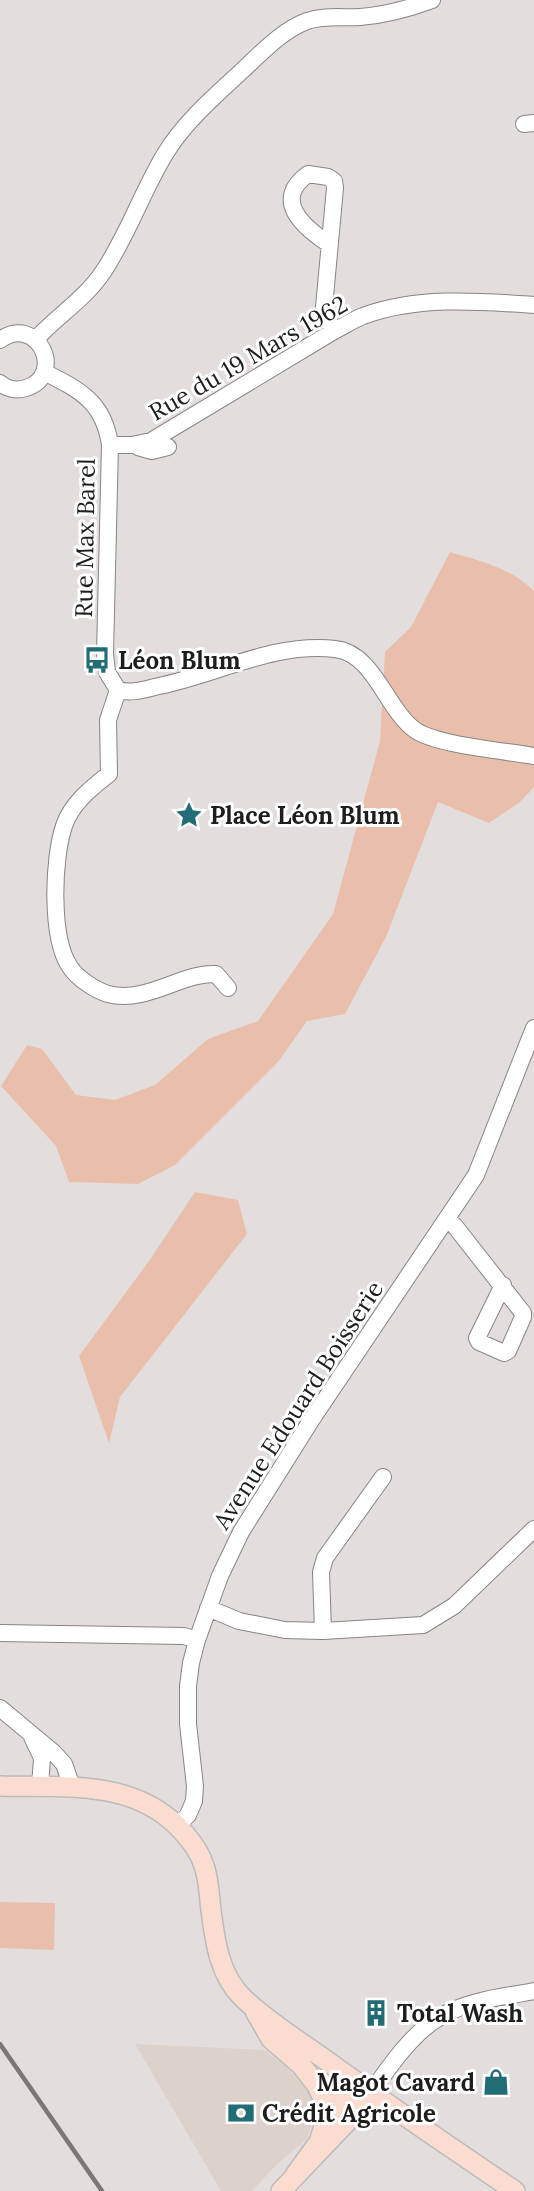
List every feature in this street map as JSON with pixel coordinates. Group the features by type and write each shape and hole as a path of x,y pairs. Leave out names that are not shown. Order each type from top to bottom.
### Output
{"main road":[{"path":"0,1786 72,1787 113,1791 130,1795 162,1812 188,1838 204,1865 219,1955 233,1986 253,2006 371,2093 515,2191"},
{"path":"253,2006 271,2039 301,2064 316,2084 327,2117"},
{"path":"295,2175 319,2143 327,2117 334,2106 349,2093 371,2093"},
{"path":"281,2191 371,2093"}],"street":[{"path":"36,340 50,324 80,299 103,271 148,182 180,133 266,48 309,20 388,15 432,0"},
{"path":"329,244 324,307 334,331"},
{"name":"Rue du 19 Mars 1962","path":"110,445 132,445 151,441 334,331 362,317 416,305 467,300 534,305"},
{"path":"0,340 11,334 24,334 41,345 46,358 44,372 34,384 27,388 1,388"},
{"name":"Rue Max Barel","path":"44,372 74,388 96,407 104,419 110,445 105,654 107,672 118,690"},
{"path":"132,445 152,451 167,447"},
{"path":"228,988 216,974 207,973 157,991 109,995 78,976 64,955 56,918 57,861 64,824 74,806 108,774 108,720 118,690 132,692 187,680 295,648 335,649 346,651 359,659 415,730 437,739 534,755"},
{"name":"Avenue Edouard Boisserie","path":"177,1826 188,1815 194,1801 188,1686 197,1640 241,1532 312,1419 476,1175 534,1028"},
{"path":"447,1219 503,1285"},
{"path":"323,1631 321,1572 325,1558 383,1477"},
{"path":"208,1608 239,1621 285,1630 323,1631 423,1625 454,1606 534,1529"},
{"path":"0,1633 184,1636 197,1640"},
{"path":"0,1707 64,1765 72,1787"},
{"path":"29,1732 42,1758 40,1787"},
{"path":"371,2093 407,2046 439,2017 480,2001 534,1991"}],"shaded area":[{"path":"450,552 505,571 534,591 534,787 520,802 489,823 438,802 386,937 345,1014 307,1021 278,1062 175,1165 138,1184 69,1182 56,1146 1,1086 27,1045 42,1049 76,1095 115,1100 155,1085 208,1039 258,1021 333,914 380,741 385,652 411,627"},
{"path":"195,1192 238,1200 247,1234 120,1397 109,1443 79,1356 149,1261"},
{"path":"0,1902 55,1903 54,1950 0,1948"},
{"path":"135,2044 265,2050 287,2067 308,2091 314,2117 307,2139 278,2163 252,2191 221,2191"}],"railway":[{"path":"0,2044 102,2191"}],"place":[{"name":"Léon Blum","path":"97,660"},
{"name":"Place Léon Blum","path":"189,815"},
{"name":"Total Wash","path":"376,2013"},
{"name":"Magot Cavard","path":"496,2082"},
{"name":"Crédit Agricole","path":"241,2113"}]}
